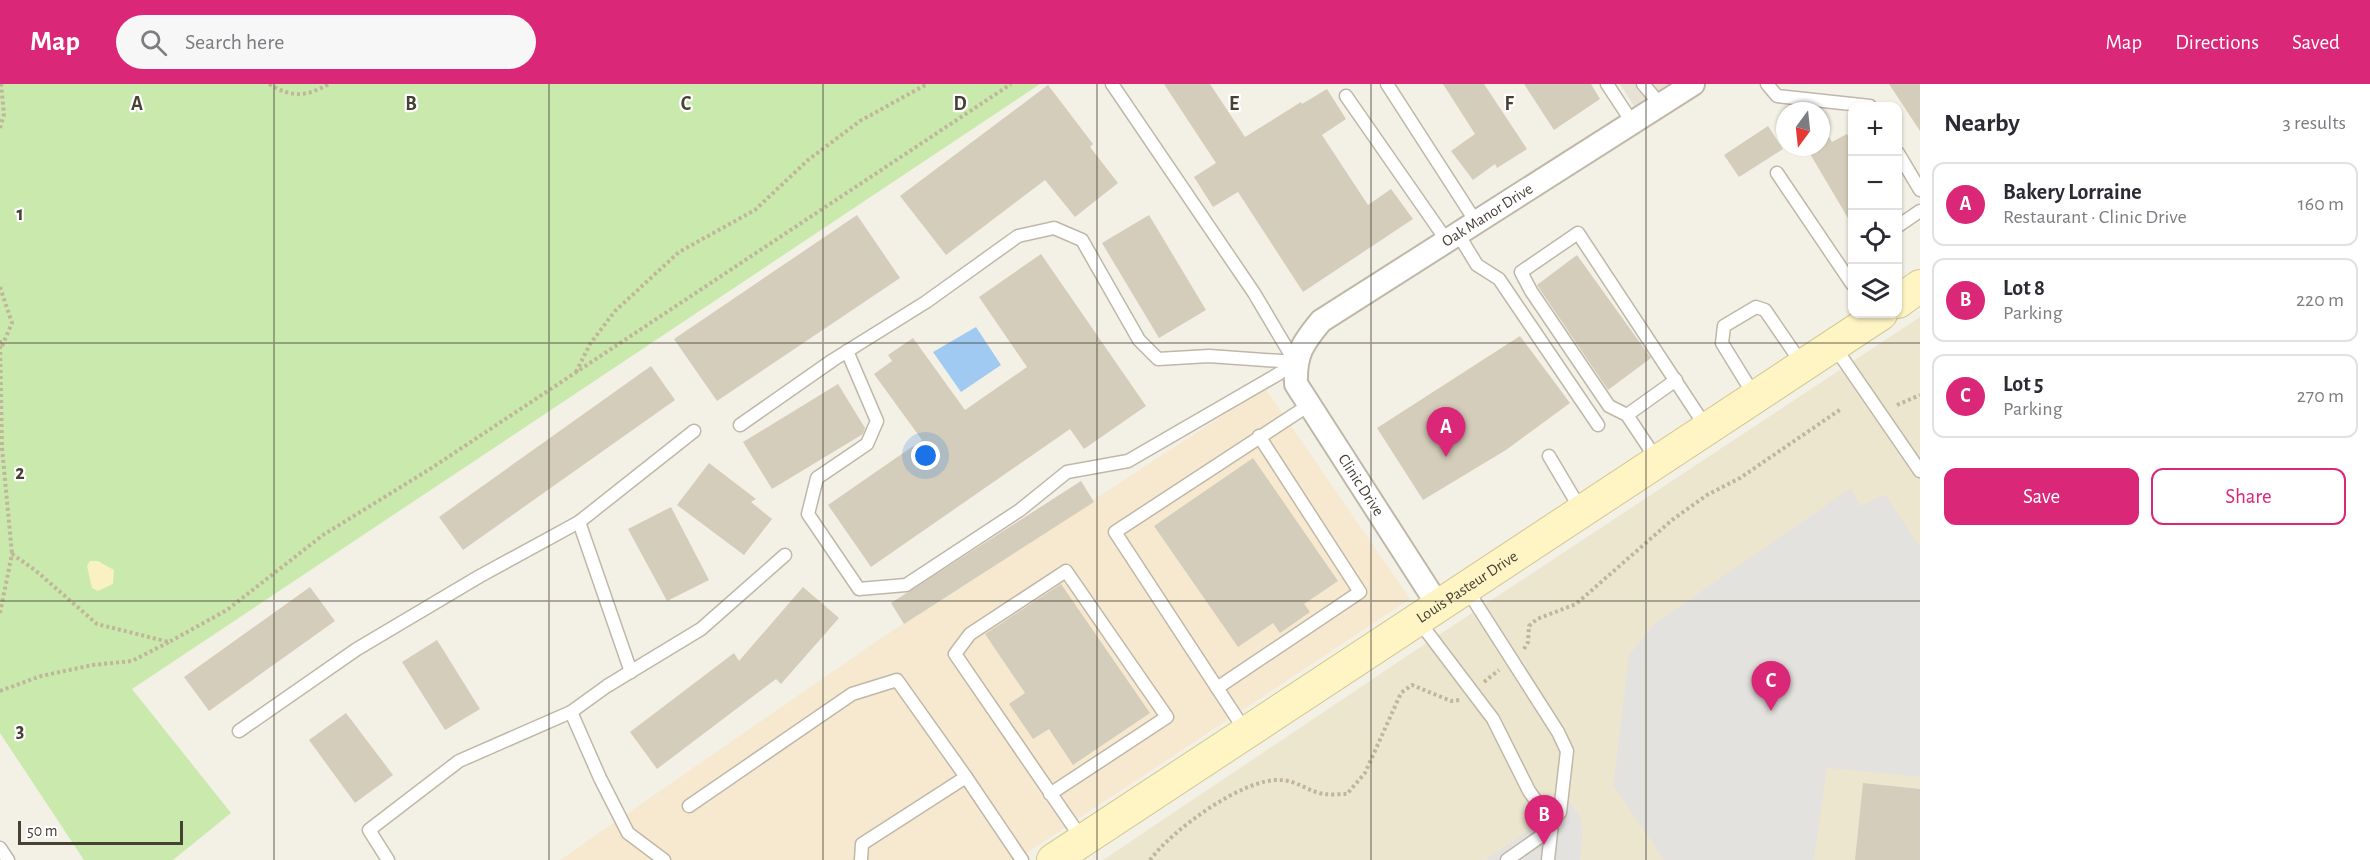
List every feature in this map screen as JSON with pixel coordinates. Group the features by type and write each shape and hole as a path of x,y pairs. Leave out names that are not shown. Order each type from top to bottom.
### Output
{"street":[{"name":"Oak Manor Drive","path":"1295,362 1304,342 1322,321 1693,84"},
{"name":"Louis Pasteur Drive","path":"1902,298 1920,286"},
{"name":"Louis Pasteur Drive","path":"1053,860 1873,318"},
{"name":"Clinic Drive","path":"1295,362 1296,384 1427,612"}],"lane":[{"path":"1112,84 1254,293 1295,362"},
{"path":"1387,84 1477,265 1499,279 1598,425"},
{"path":"1607,84 1632,122"},
{"path":"1643,84 1660,104"},
{"path":"1767,84 1777,96 1848,104"},
{"path":"1346,96 1460,232"},
{"path":"1900,156 1920,190"},
{"path":"1777,173 1848,278"},
{"path":"1902,223 1920,211"},
{"path":"740,425 847,351 926,302 1018,236 1054,228 1082,240 1139,340 1158,359 1209,356 1295,362"},
{"path":"1657,460 1627,415 1609,406 1531,291 1521,272 1578,234 1706,427"},
{"path":"1754,395 1722,343 1724,326 1756,307 1765,310 1802,363"},
{"path":"1833,344 1920,471"},
{"path":"847,351 877,421 867,444 817,478 808,514 859,589 906,585 1020,510 1067,472 1128,461 1280,373 1295,362"},
{"path":"1627,415 1676,380"},
{"path":"1246,732 1115,532 1309,405"},
{"path":"239,731 357,649 480,576 579,522 694,431"},
{"path":"1217,688 1360,592 1259,436"},
{"path":"1549,456 1581,510"},
{"path":"579,522 631,672"},
{"path":"388,860 369,831 459,761 571,712 631,672 701,630 785,555"},
{"path":"1050,794 1167,717 1066,571 969,634 954,654 1050,794 1082,840"},
{"path":"1465,587 1558,732 1567,751 1560,812 1552,826 1548,860"},
{"path":"1427,612 1492,719 1529,791 1552,826"},
{"path":"689,806 852,694 897,680 1022,860"},
{"path":"571,712 600,778 628,833 664,860"},
{"path":"861,860 862,844 966,777"},
{"path":"1507,860 1552,826"},
{"path":"0,848 8,860"}],"path":[{"path":"0,128 4,114 1,84"},
{"path":"269,84 283,92 307,95 328,84"},
{"path":"575,374 590,344 615,311 679,252 755,210 808,160 860,121 927,84"},
{"path":"0,691 41,676 93,665 132,661 227,610 323,535 430,469 575,374 1011,84"},
{"path":"0,288 12,323 2,347"},
{"path":"0,340 2,347 2,448 12,554 0,613"},
{"path":"1897,405 1920,395"},
{"path":"1522,652 1528,642 1529,626 1537,619 1576,604 1672,520 1707,495 1740,478 1841,409"},
{"path":"12,554 35,570 97,624 169,642"},
{"path":"1482,683 1500,669"},
{"path":"1150,860 1168,840 1190,823 1248,787 1268,780 1283,780 1324,794 1347,794 1365,773 1401,693 1412,685 1451,701 1461,700"}],"shaded area":[{"path":"1620,84 1668,84 1634,106"},
{"path":"1920,317 1920,860 1103,860 1407,656"},
{"path":"1265,388 1410,599 1016,860 560,860 877,641"},
{"path":"1851,488 1860,506 1885,494 1920,547 1920,777 1827,768 1814,860 1664,860 1613,785 1629,655 1655,623"},
{"path":"1569,802 1580,816 1583,831 1580,860 1485,860"}],"green space":[{"path":"0,84 1040,84 132,689 231,813 173,860 84,860 0,733"}],"sand":[{"path":"90,561 98,561 114,570 113,584 98,591 92,588 87,566"}],"water":[{"path":"976,327 1001,365 961,392 933,352"}],"building":[{"path":"1164,84 1210,84 1245,137 1301,102 1302,104 1327,89 1346,119 1322,135 1368,205 1391,189 1413,219 1303,292 1238,192 1213,207 1194,177 1216,163"},
{"path":"1443,84 1484,84 1527,149 1497,168 1495,164 1473,180 1451,151 1475,134"},
{"path":"1524,84 1591,84 1600,99 1554,130"},
{"path":"1889,84 1920,84 1920,131 1902,102"},
{"path":"1048,85 1093,144 1090,147 1118,183 1075,217 1045,180 946,255 900,196"},
{"path":"1768,126 1776,138 1776,153 1739,177 1724,155"},
{"path":"1847,134 1848,136 1848,218 1811,156 1830,156 1830,139 1832,142"},
{"path":"857,215 900,278 717,401 674,339"},
{"path":"1149,215 1206,310 1159,338 1102,243"},
{"path":"1041,254 1146,406 1084,449 1070,429 871,567 828,505 922,440 874,374 892,361 888,355 913,338 965,410 1027,367 979,297"},
{"path":"1577,255 1651,358 1608,390 1537,285"},
{"path":"1520,336 1570,403 1506,450 1423,500 1377,428"},
{"path":"651,366 675,400 463,550 439,517"},
{"path":"838,384 865,428 863,434 772,489 743,442"},
{"path":"1253,458 1338,581 1304,604 1310,612 1280,633 1273,623 1238,647 1154,526"},
{"path":"709,463 756,499 751,502 772,519 744,555 677,505"},
{"path":"1081,481 1094,502 904,624 891,603"},
{"path":"671,507 709,580 667,601 628,529"},
{"path":"1061,584 1150,713 1073,765 1049,729 1033,739 1009,704 1025,693 985,634"},
{"path":"310,587 335,621 209,711 184,677"},
{"path":"803,587 839,618 781,684 776,679 657,769 630,732 734,653 739,661"},
{"path":"437,640 480,709 445,730 402,662"},
{"path":"346,713 393,775 355,803 309,740"},
{"path":"1863,783 1920,789 1920,860 1855,860"}],"place":[{"name":"Bakery Lorraine","path":"1446,457"},
{"name":"Lot 5","path":"1771,711"},
{"name":"Lot 8","path":"1544,845"}]}
